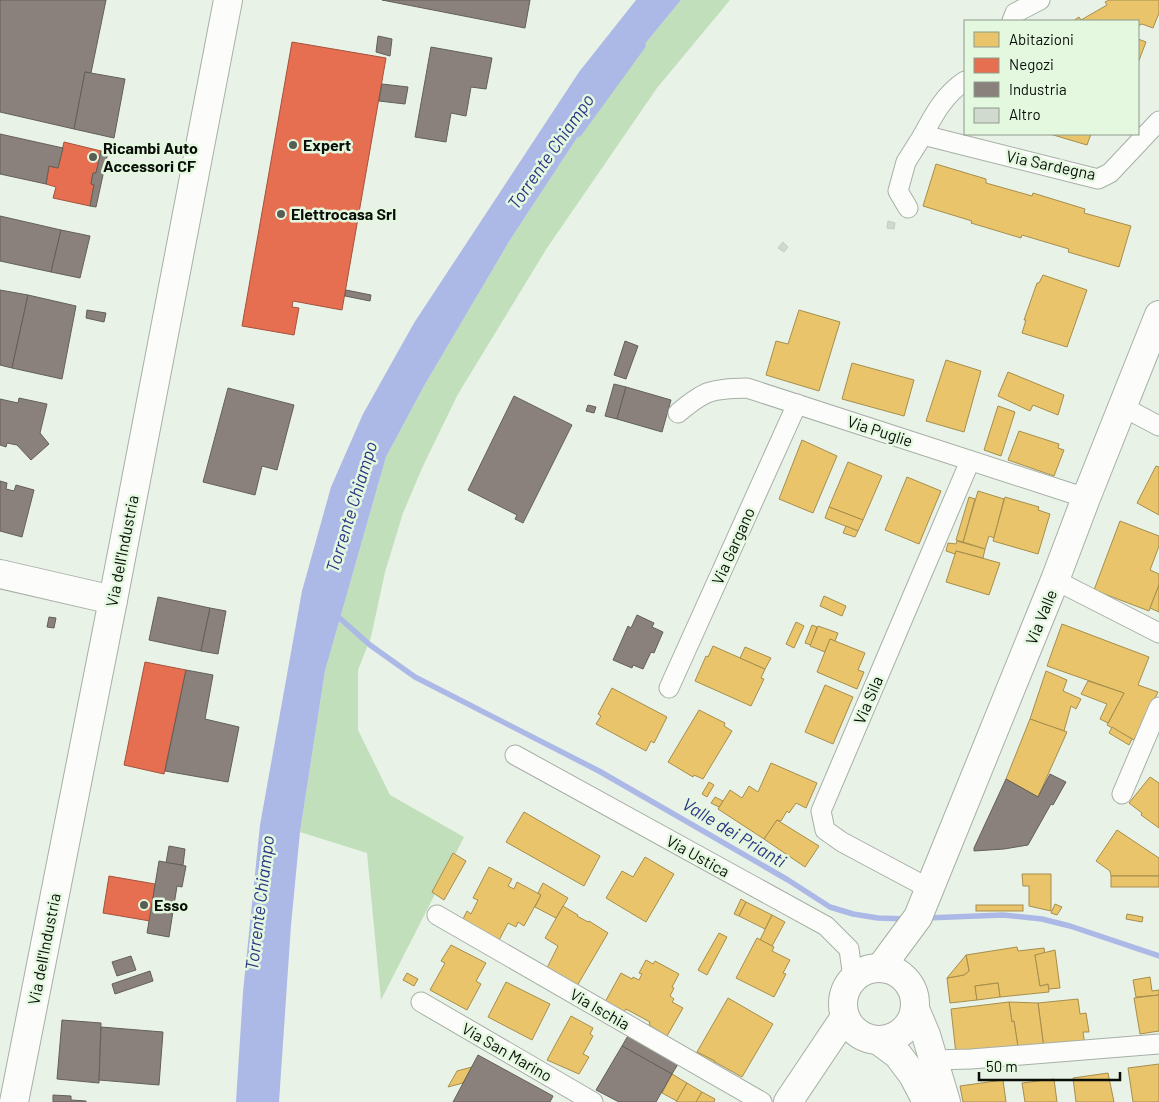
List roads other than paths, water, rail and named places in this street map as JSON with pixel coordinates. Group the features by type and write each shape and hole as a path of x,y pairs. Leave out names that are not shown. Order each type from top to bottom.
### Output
{"main road":[{"name":"Via dell'Industria","path":"14,1102 228,0"},
{"name":"Via Valle","path":"881,967 918,917 930,889 1055,580 1159,315"},
{"path":"0,574 113,600"},
{"name":"Via Valle","path":"812,1066 853,1043 873,1039 889,1039 902,1031 912,1019 918,917"},
{"path":"927,1102 913,1075 898,1055 873,1039 858,1033 850,1026 845,1017 843,997 846,987 853,978 866,970 881,967 893,970 903,976 913,997 926,1035 946,1102"},
{"path":"788,1102 845,1017"}],"street":[{"path":"1012,20 1015,13 1040,0"},
{"path":"908,208 898,191 906,162 938,108 964,82"},
{"name":"Via Sardegna","path":"922,135 1098,179 1110,173 1159,121"},
{"name":"Via Puglie","path":"678,413 696,397 716,389 746,388 1086,498"},
{"name":"Via Gargano","path":"669,688 797,404"},
{"path":"1123,407 1159,426"},
{"name":"Via Sila","path":"930,889 842,842 824,830 821,812 970,461"},
{"path":"1055,580 1159,633"},
{"path":"1122,794 1159,707"},
{"name":"Via Ustica","path":"515,756 826,926 850,949 853,978"},
{"name":"Via Ischia","path":"437,915 762,1102"},
{"name":"Via San Marino","path":"421,1002 593,1102"},
{"path":"933,1060 971,1059 1159,1044"}],"water":[{"path":"636,0 681,0 622,72 510,240 424,386 386,457 325,671 300,832 291,925 279,1102 236,1102 243,992 260,825 302,591 331,487 363,414 414,323 579,72"}],"waterway":[{"name":"Torrente Chiampo","path":"579,134 643,46"},
{"name":"Valle dei Prianti","path":"335,614 370,645 415,677 599,771 788,880 830,907 853,914 878,918 907,919"},
{"name":"Valle dei Prianti","path":"926,918 1003,915 1042,919 1070,926 1159,956"}],"place":[{"name":"Expert","path":"293,145"},
{"name":"Ricambi Auto Accessori CF","path":"93,157"},
{"name":"Elettrocasa Srl","path":"281,214"},
{"name":"Esso","path":"144,905"}]}
